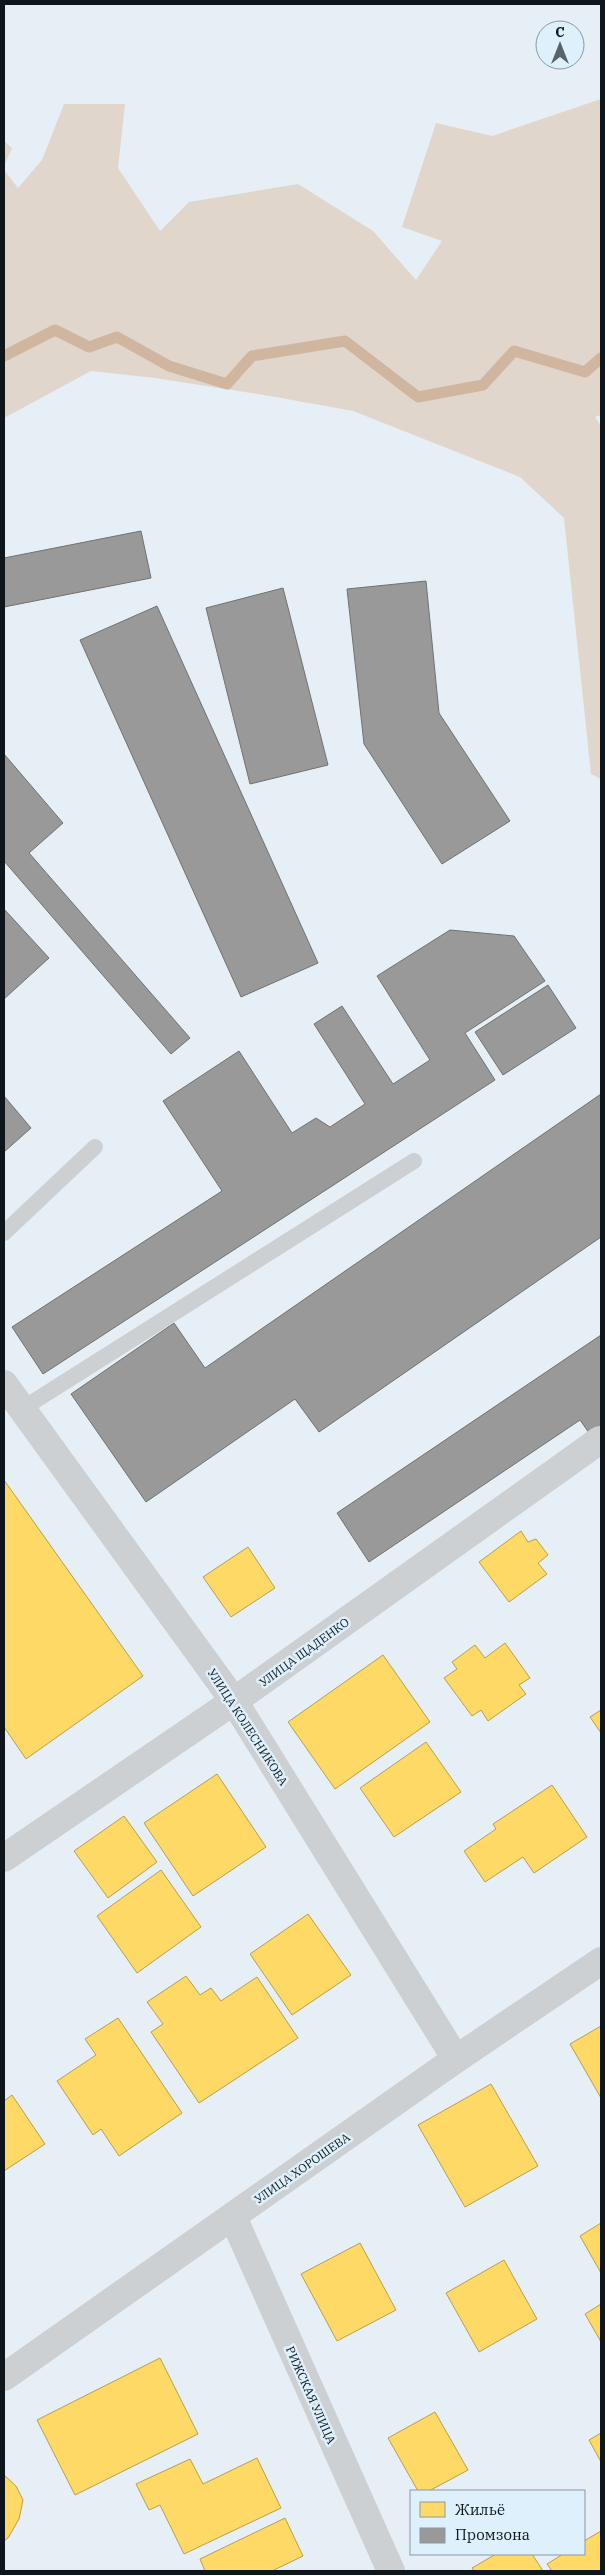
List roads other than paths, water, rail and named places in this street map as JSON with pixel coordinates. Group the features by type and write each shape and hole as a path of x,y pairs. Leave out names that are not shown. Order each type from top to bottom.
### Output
{"street":[{"name":"УЛИЦА КОЛЕСНИКОВА","path":"4,1384 234,1701 456,2059"},
{"name":"УЛИЦА ЩАДЕНКО","path":"4,1858 234,1701 600,1440"},
{"name":"УЛИЦА ХОРОШЕВА","path":"4,2376 456,2059 601,1961"},
{"name":"РИЖСКАЯ УЛИЦА","path":"233,2217 391,2571"}],"lane":[{"path":"4,1233 95,1147"},
{"path":"22,1409 414,1160"}],"waterway":[{"path":"4,356 55,330 89,347 117,337 169,366 227,384 252,356 345,341 418,397 483,385 514,351 585,372 601,358"}]}
